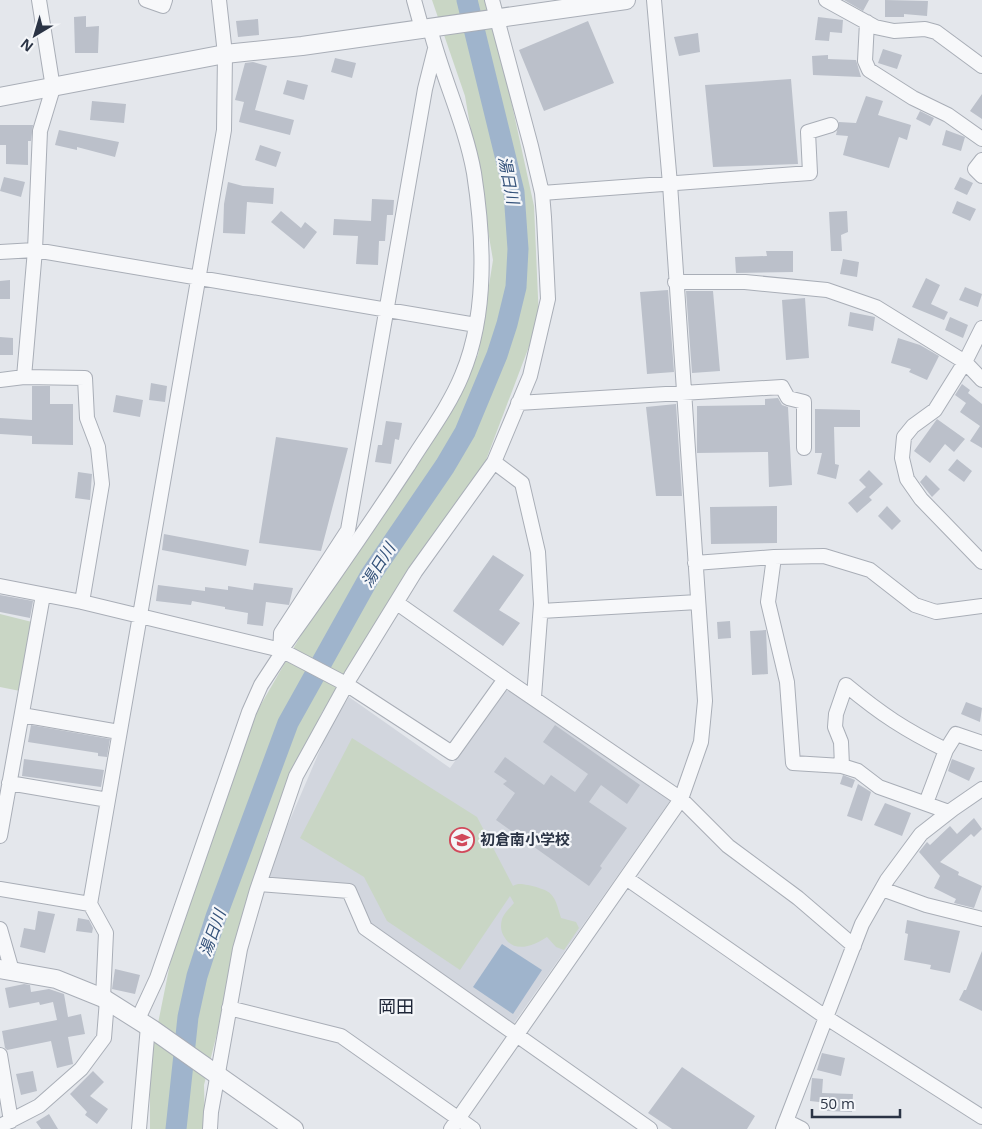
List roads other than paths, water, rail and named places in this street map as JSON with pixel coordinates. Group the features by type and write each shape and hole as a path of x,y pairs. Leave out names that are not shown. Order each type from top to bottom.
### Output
{"street":[{"path":"24,377 34,250 40,131 53,88 39,0"},
{"path":"146,0 163,6 165,0"},
{"path":"0,1056 6,1124 38,1106 80,1069 104,1038 106,933 90,904 138,615 224,130 226,54 219,0"},
{"path":"139,1129 146,1025 157,978 250,712 284,651 349,556 435,423 462,375 476,326 483,276 474,174 466,135 428,28 414,0"},
{"path":"210,1129 215,1073 240,949 259,884 296,776 343,683 397,603 414,572 494,462 530,376 548,300 542,193 492,0"},
{"path":"0,97 226,54 302,46 626,0"},
{"path":"454,1124 681,799 701,742 705,701 675,282 670,184 654,0"},
{"path":"826,0 875,27 894,31 924,29 936,32 982,66"},
{"path":"867,22 865,61 869,70 913,98 948,115 982,138"},
{"path":"284,651 281,633 348,530 425,89 435,49"},
{"path":"542,193 810,173 808,132 830,125"},
{"path":"982,160 975,169 982,176"},
{"path":"0,252 34,250 476,326"},
{"path":"675,282 745,282 827,290 876,307 965,362 982,380"},
{"path":"982,328 965,362 934,410 913,426 904,437 902,458 907,479 920,498 982,562"},
{"path":"0,380 24,377 85,378 87,418 98,447 102,484 82,602"},
{"path":"518,403 782,387 788,398 804,402 804,448"},
{"path":"494,462 522,483 538,552 540,611 534,697"},
{"path":"695,563 774,557 824,556 870,570 915,605 936,612 982,606"},
{"path":"774,557 768,602 787,682 793,763 842,766 858,771 879,787 950,812"},
{"path":"0,586 82,602 284,651 343,683 452,753 505,678"},
{"path":"0,836 7,776 22,715 43,595"},
{"path":"540,611 698,602"},
{"path":"397,603 681,799 728,846 798,898 854,946"},
{"path":"842,766 841,742 835,727 836,714 846,685 884,717 946,750"},
{"path":"22,715 119,732"},
{"path":"926,803 946,750 956,734 982,743"},
{"path":"7,776 108,800"},
{"path":"802,1129 784,1125 862,924 882,889 921,834 982,789"},
{"path":"626,878 826,1018 982,1117"},
{"path":"259,884 349,890 365,928 650,1129"},
{"path":"0,889 90,904"},
{"path":"882,889 926,905 982,919"},
{"path":"0,929 6,970 56,979 105,999 146,1025 294,1129"},
{"path":"228,1008 342,1036 454,1124 473,1129"}],"water":[{"path":"502,944 542,970 513,1014 473,987"}],"waterway":[{"name":"湯日川","path":"176,1129 188,1017 197,976 216,917 288,723 370,576 445,466 465,432 497,355 507,324 516,287 518,249 514,192 467,0"}],"place":[{"name":"初倉南小学校","path":"462,840"}],"district":[{"name":"岡田","path":"396,1007"}]}
